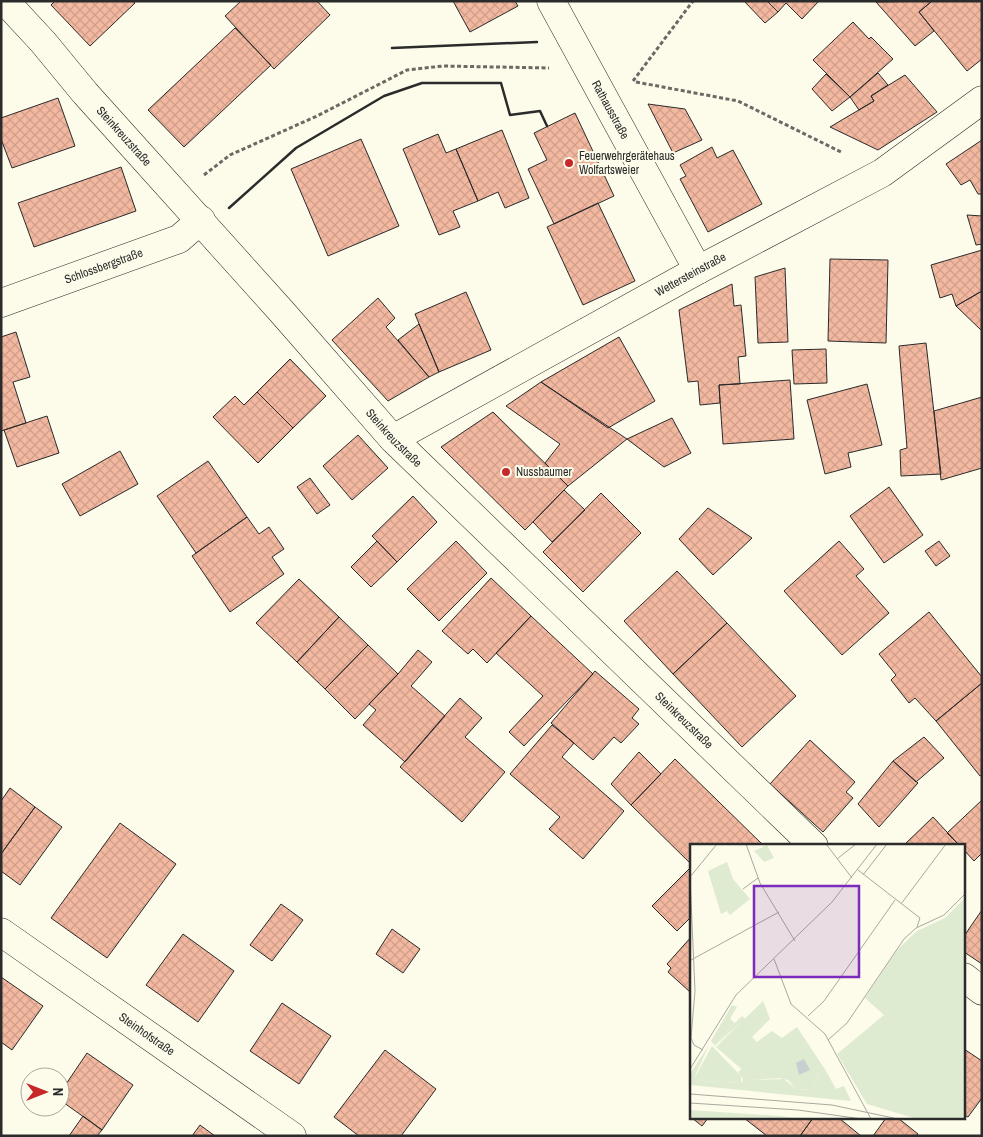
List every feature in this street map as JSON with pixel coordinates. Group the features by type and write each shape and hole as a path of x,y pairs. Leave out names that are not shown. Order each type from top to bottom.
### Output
{"street":[{"name":"Steinkreuzstraße","path":"5,1 394,439 812,844"},
{"name":"Rathausstraße","path":"551,1 698,270"},
{"name":"Wettersteinstraße","path":"394,439 698,270 882,172 982,100"},
{"name":"Schlossbergstraße","path":"1,303 179,239 201,220"},
{"name":"Steinhofstraße","path":"1,932 292,1136"},
{"path":"966,979 982,991"}],"path":[{"path":"633,81 692,1"},
{"path":"178,196 230,155 317,116 407,70 443,66 552,68 593,78 633,81 738,101 882,172"}],"building":[{"path":"55,1 133,1 135,3 90,46 51,5"},
{"path":"241,1 317,1 330,15 274,69 225,16"},
{"path":"453,1 515,1 518,6 470,32"},
{"path":"744,1 767,1 778,12 765,23"},
{"path":"767,1 819,1 802,19 786,3 778,12"},
{"path":"932,1 982,1 982,59 967,71 919,12"},
{"path":"932,1 919,12 934,31 915,46 876,2"},
{"path":"853,22 869,39 871,37 893,59 850,97 813,60"},
{"path":"235,28 271,65 184,147 148,110"},
{"path":"878,73 888,85 871,96 874,101 859,110 850,97"},
{"path":"826,74 850,97 832,111 812,89"},
{"path":"905,75 937,112 878,150 830,127 874,101 871,96"},
{"path":"58,98 75,146 12,168 1,139 1,118"},
{"path":"648,104 685,109 702,140 673,153"},
{"path":"575,113 614,196 554,224 528,169 547,160 534,133"},
{"path":"502,130 529,198 505,208 498,192 478,201 456,149"},
{"path":"438,134 446,153 456,149 478,201 453,211 460,227 439,235 403,149"},
{"path":"361,139 399,226 328,256 291,169"},
{"path":"982,140 982,194 978,194 970,180 961,185 946,164"},
{"path":"712,147 717,158 733,150 762,204 708,232 680,179 686,176 680,165"},
{"path":"121,167 136,211 34,247 18,203"},
{"path":"598,203 635,281 583,305 547,227"},
{"path":"967,215 982,216 982,244 976,245"},
{"path":"982,250 982,291 956,306 952,294 940,298 931,265"},
{"path":"830,259 888,260 886,343 828,341"},
{"path":"785,268 788,342 758,343 755,277"},
{"path":"732,284 734,306 741,305 746,356 738,357 740,384 719,385 720,403 700,405 698,381 688,382 679,310"},
{"path":"982,291 982,331 956,306"},
{"path":"466,292 491,350 439,372 415,314"},
{"path":"378,298 395,318 386,327 429,377 388,401 332,340"},
{"path":"419,324 439,372 429,377 398,340"},
{"path":"16,332 30,377 13,382 26,423 1,431 1,337"},
{"path":"619,337 655,401 608,428 541,382"},
{"path":"926,343 941,474 901,476 900,450 907,448 899,346"},
{"path":"826,349 827,383 794,384 792,350"},
{"path":"290,359 326,396 293,428 257,392"},
{"path":"790,380 794,439 723,444 719,385"},
{"path":"541,382 627,439 568,486 545,463 560,444 506,406"},
{"path":"867,384 882,445 848,453 851,467 825,474 807,400"},
{"path":"257,392 293,428 258,463 213,417 235,396 244,405"},
{"path":"982,397 982,468 941,480 934,411"},
{"path":"493,412 568,486 525,530 441,447"},
{"path":"47,416 59,453 17,467 4,430"},
{"path":"672,418 691,453 664,467 627,439"},
{"path":"358,435 388,468 352,500 323,466"},
{"path":"120,451 138,484 80,516 62,484"},
{"path":"208,461 247,517 196,553 157,496"},
{"path":"310,478 330,505 317,514 297,487"},
{"path":"889,487 923,535 884,563 850,516"},
{"path":"564,490 585,510 552,542 533,522"},
{"path":"601,493 641,533 583,592 543,552"},
{"path":"413,496 437,522 397,562 372,536"},
{"path":"708,508 752,538 713,575 679,539"},
{"path":"247,517 259,534 269,527 284,549 272,557 284,574 230,612 192,556"},
{"path":"377,541 397,562 371,587 351,567"},
{"path":"456,541 487,573 439,621 407,589"},
{"path":"839,541 864,569 856,576 889,613 842,655 784,591"},
{"path":"939,541 950,556 936,566 925,551"},
{"path":"677,571 727,623 673,674 624,621"},
{"path":"491,578 531,616 487,663 473,649 468,654 442,631"},
{"path":"299,579 339,617 297,662 256,623"},
{"path":"929,612 982,677 982,683 936,721 915,698 909,703 891,680 896,675 879,654"},
{"path":"531,616 593,674 524,746 509,732 543,696 496,653"},
{"path":"339,617 368,645 325,689 297,662"},
{"path":"727,623 796,696 742,747 673,674"},
{"path":"368,645 398,674 355,719 325,689"},
{"path":"418,650 432,662 411,686 445,716 405,762 363,725 376,710 369,704"},
{"path":"595,671 639,709 632,718 639,724 621,743 614,737 593,760 551,723"},
{"path":"982,683 982,775 980,776 936,721"},
{"path":"460,698 482,718 465,737 505,772 462,822 400,767"},
{"path":"552,725 574,743 562,757 624,811 583,859 549,829 560,817 510,774"},
{"path":"924,737 944,758 916,782 893,761"},
{"path":"810,740 855,782 846,792 853,798 823,832 770,784"},
{"path":"639,752 661,774 631,805 611,784"},
{"path":"675,759 762,844 690,844 690,863 631,805"},
{"path":"893,761 918,783 879,827 858,804"},
{"path":"10,788 35,807 1,854 1,801"},
{"path":"982,800 982,853 974,861 966,852 966,844 958,844 947,833"},
{"path":"35,807 62,827 20,885 1,871 1,854"},
{"path":"933,817 958,844 905,844"},
{"path":"120,823 176,864 107,958 51,918"},
{"path":"690,868 690,918 677,931 652,906"},
{"path":"281,904 303,920 272,961 250,945"},
{"path":"982,910 982,964 966,953 966,933"},
{"path":"392,929 420,949 403,973 376,954"},
{"path":"183,934 234,971 198,1022 146,985"},
{"path":"690,938 690,992 668,972 671,968 667,964"},
{"path":"1,977 43,1006 12,1050 1,1042"},
{"path":"282,1003 331,1036 299,1084 250,1051"},
{"path":"385,1050 436,1089 401,1136 359,1136 334,1117"},
{"path":"966,1050 982,1061 982,1098 968,1117 966,1116"},
{"path":"87,1053 133,1085 102,1130 70,1107 70,1078"},
{"path":"83,1116 102,1130 97,1136 69,1136"},
{"path":"694,1120 706,1120 702,1126"},
{"path":"747,1120 812,1120 800,1136 767,1136"},
{"path":"812,1120 841,1120 861,1136 800,1136"},
{"path":"885,1120 900,1120 918,1134 917,1136 873,1136"},
{"path":"200,1125 215,1136 192,1136"}],"wall":[{"path":"392,48 537,42"},
{"path":"229,208 296,148 384,96 422,83 501,83 510,115 540,111 547,126"}],"place":[{"name":"Feuerwehrgerätehaus Wolfartsweier","path":"569,163"},
{"name":"Nussbaumer","path":"506,472"}]}
